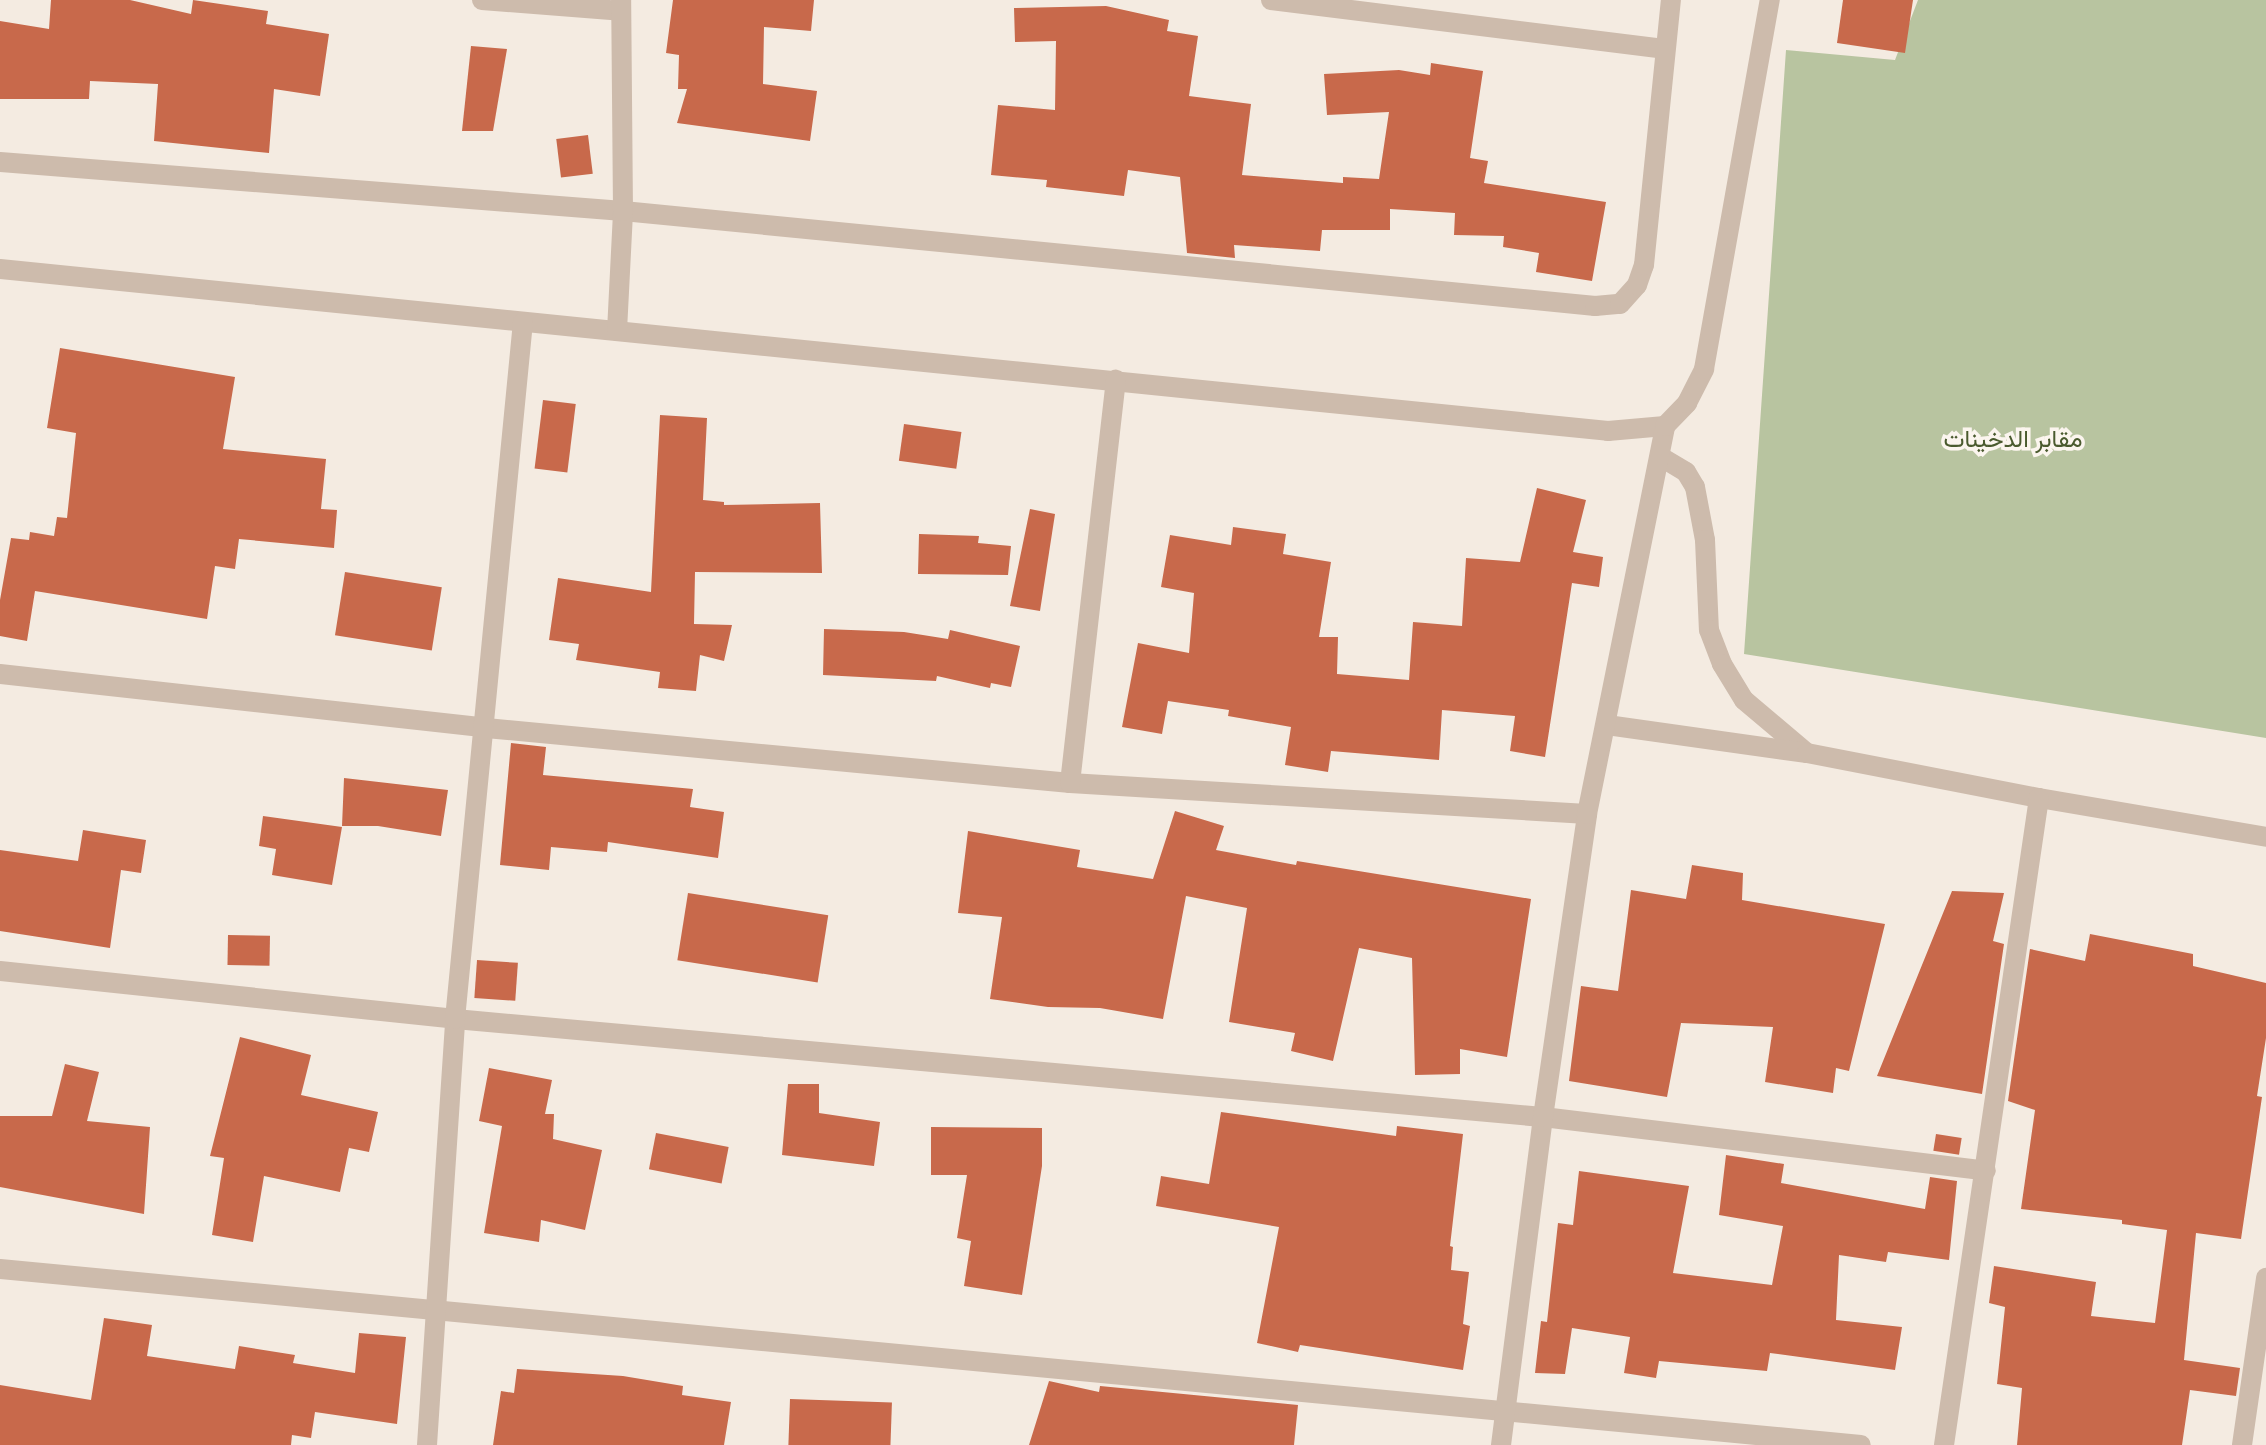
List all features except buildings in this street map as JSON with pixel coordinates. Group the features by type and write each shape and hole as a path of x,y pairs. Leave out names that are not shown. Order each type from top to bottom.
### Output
{"street":[{"path":"482,0 621,5 623,211 617,331"},
{"path":"1271,0 1664,49"},
{"path":"0,162 623,211 1579,305 1620,304 1637,285 1644,265 1671,0"},
{"path":"1501,1445 1543,1117 1587,814 1665,426 1687,403 1704,369 1770,0"},
{"path":"0,269 1608,431 1665,426"},
{"path":"427,1445 455,1019 486,728 523,322"},
{"path":"1070,783 1116,380"},
{"path":"1661,457 1686,472 1695,487 1705,540 1709,630 1722,664 1744,700 1807,753"},
{"path":"0,674 486,728 1070,783 1587,814"},
{"path":"1607,725 1807,753 2039,798 2266,837"},
{"path":"1944,1445 2039,798"},
{"path":"0,971 455,1019 1543,1117 1986,1171"},
{"path":"0,1269 1861,1445"},
{"path":"2242,1445 2266,1278"}],"green space":[{"name":"مقابر الدخينات","path":"1918,0 2266,0 2266,738 1744,654 1786,50 1895,60"}]}
